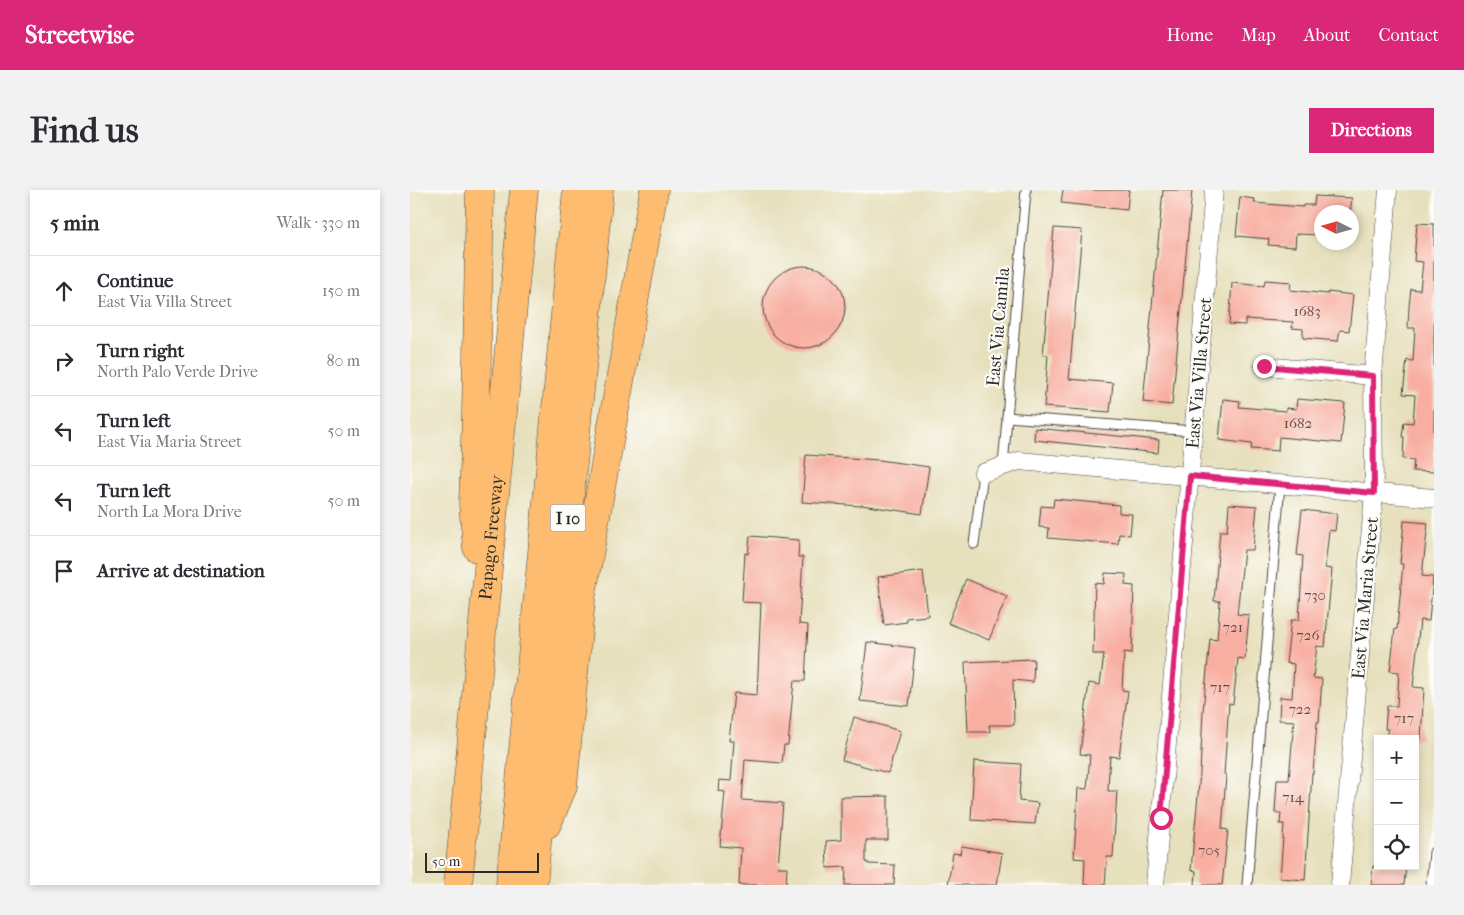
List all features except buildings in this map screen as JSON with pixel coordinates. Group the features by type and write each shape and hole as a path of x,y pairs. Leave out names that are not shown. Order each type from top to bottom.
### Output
{"highway":[{"path":"480,190 473,504 483,616"},
{"name":"Papago Freeway","path":"458,885 524,190"},
{"path":"510,885 577,190"},
{"name":"I 10","path":"533,885 599,190"},
{"path":"537,846 563,786 581,600 654,190"}],"street":[{"name":"East Via Villa Street","path":"1155,885 1214,190"},
{"name":"East Via Maria Street","path":"1340,885 1374,493 1373,376 1388,190"},
{"path":"1264,366 1373,376"},
{"path":"983,473 1019,461 1434,498"}],"lane":[{"name":"East Via Camila","path":"1003,466 1026,190"},
{"path":"1007,417 1194,431"},
{"path":"974,544 983,473"},
{"path":"1247,885 1280,484"},
{"path":"1431,885 1434,852"}],"route":[{"path":"1161,818 1190,476 1374,493 1373,376 1264,366"}]}
